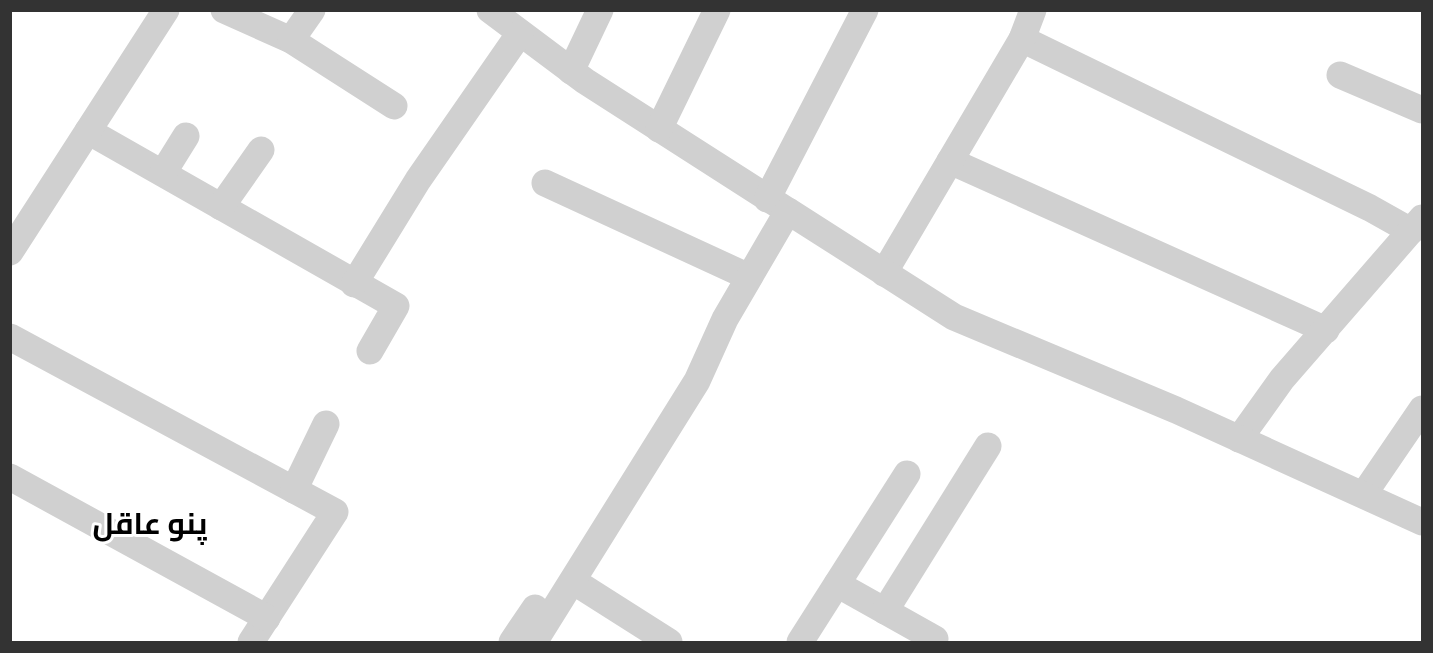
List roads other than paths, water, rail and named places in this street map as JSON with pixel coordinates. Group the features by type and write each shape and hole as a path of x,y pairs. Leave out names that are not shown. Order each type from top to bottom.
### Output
{"street":[{"path":"224,10 291,40 394,106"},
{"path":"291,40 312,10"},
{"path":"490,10 571,71 954,317 1239,439 1422,522"},
{"path":"571,71 600,10"},
{"path":"659,129 717,10"},
{"path":"534,642 698,381 725,319 749,277 777,205 865,10"},
{"path":"884,273 1022,39 1033,10"},
{"path":"10,252 88,130 157,14"},
{"path":"354,284 418,180 520,33"},
{"path":"1022,39 1371,208 1417,224 1282,379 1239,439"},
{"path":"1340,75 1422,110"},
{"path":"88,130 396,306 370,351"},
{"path":"163,174 186,136"},
{"path":"221,207 261,150"},
{"path":"950,161 1326,330"},
{"path":"545,183 749,277"},
{"path":"512,642 680,375 725,319"},
{"path":"10,337 335,512 251,642"},
{"path":"1364,495 1422,409"},
{"path":"294,490 326,424"},
{"path":"885,611 988,446"},
{"path":"800,642 907,474"},
{"path":"10,477 267,618"},
{"path":"573,581 669,642"},
{"path":"837,584 935,639"}],"district":[{"name":"پنو عاقل","path":"150,524"}]}
